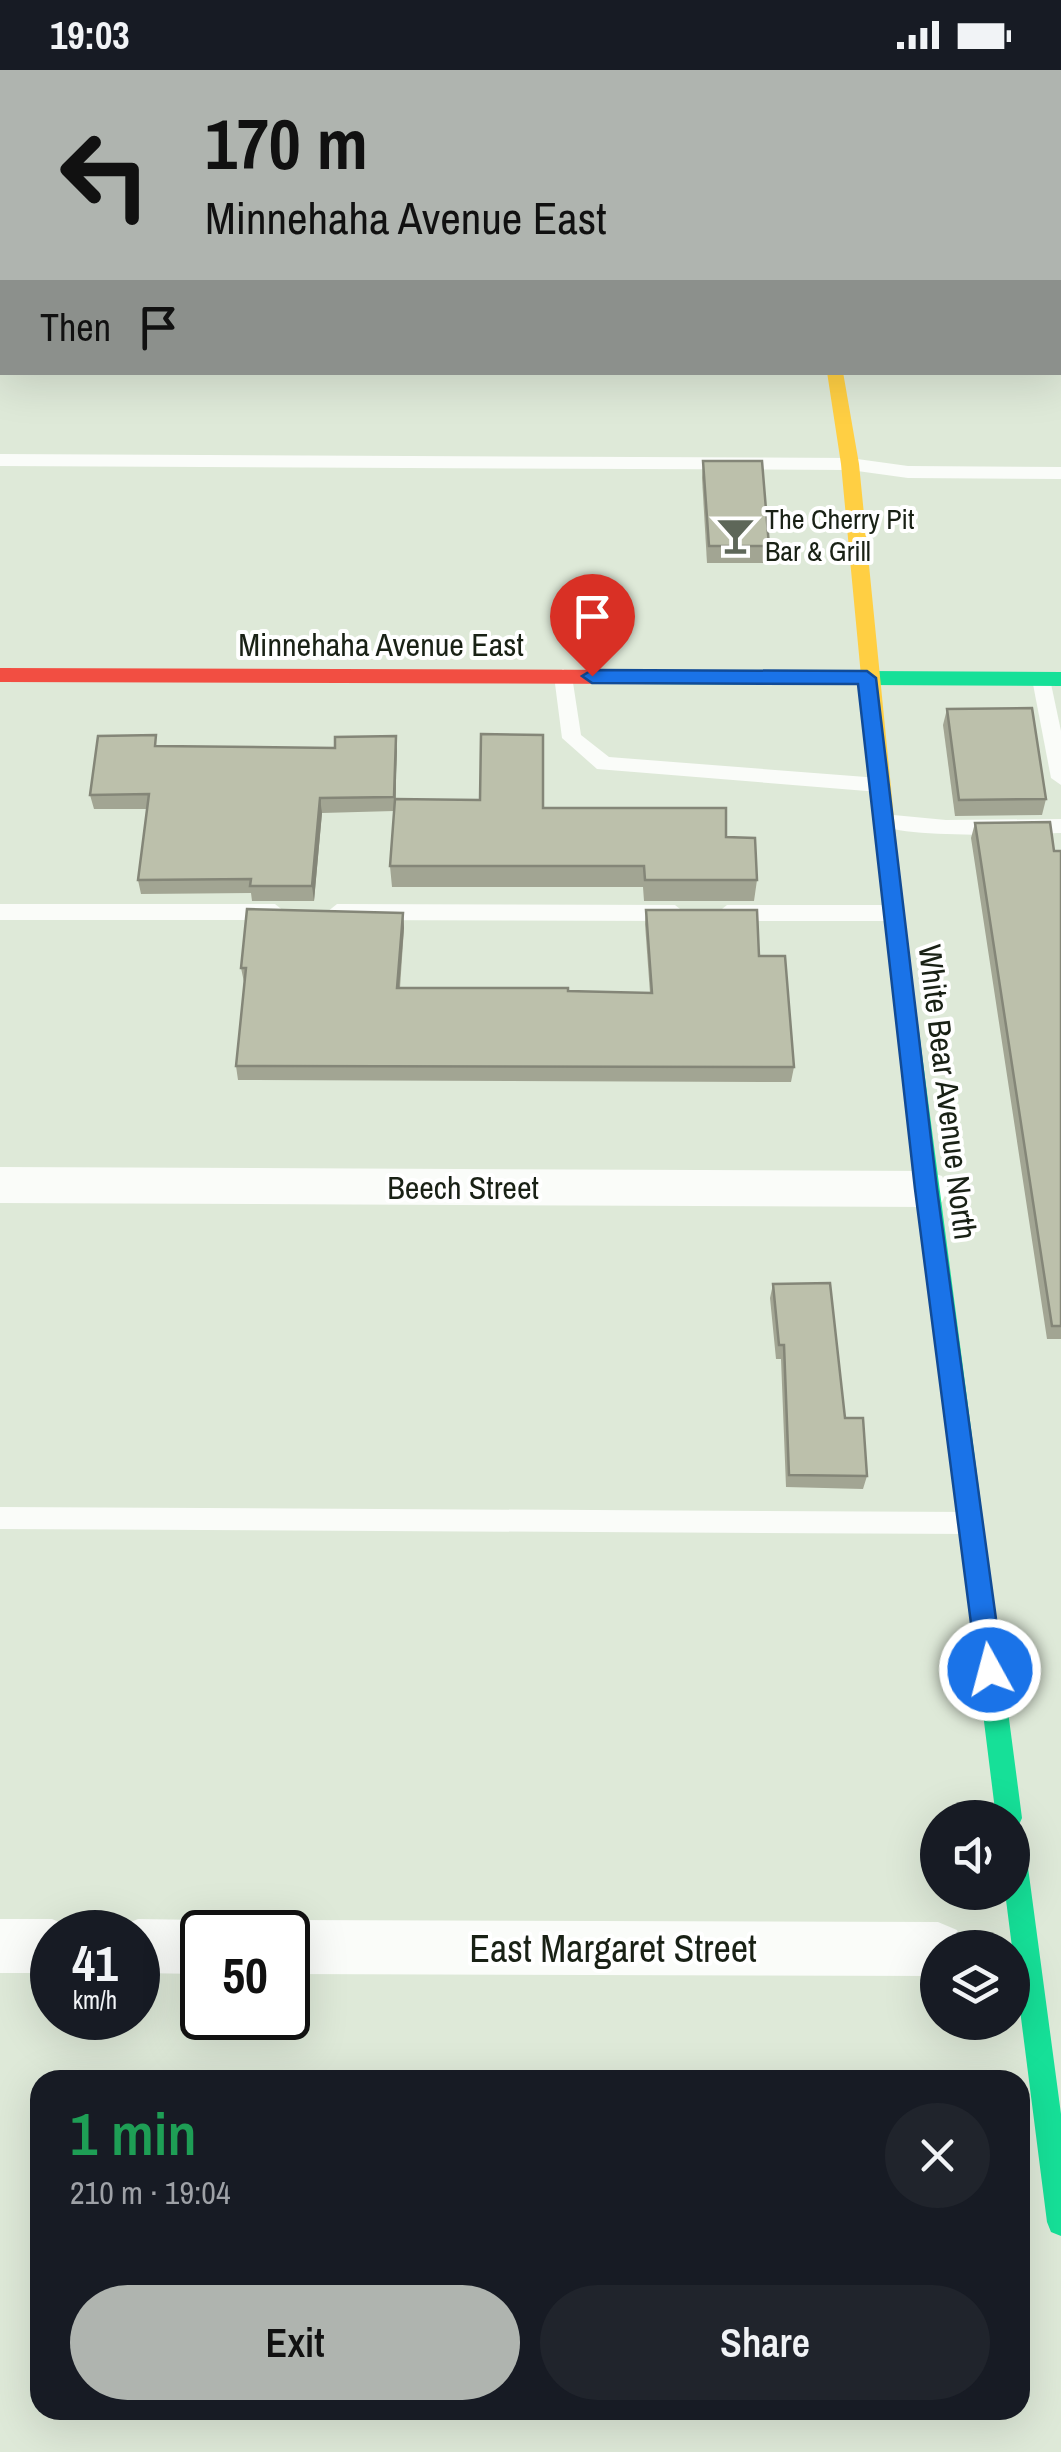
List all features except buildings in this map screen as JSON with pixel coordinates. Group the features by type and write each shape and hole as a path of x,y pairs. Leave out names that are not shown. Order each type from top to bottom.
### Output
{"main road":[{"name":"White Bear Avenue North","path":"835,375 850,464 867,678 926,1189 1007,1800"},
{"name":"Minnehaha Avenue East","path":"0,676 1051,679"},
{"path":"1025,1910 1033,1949 1061,2222"}],"street":[{"name":"Beech Street","path":"0,1185 926,1189"},
{"path":"0,1946 30,1946"},
{"name":"East Margaret Street","path":"310,1947 920,1949"}],"lane":[{"path":"0,460 850,464 908,472 1061,472"},
{"path":"563,676 572,738 604,764 879,785"},
{"path":"1051,679 1061,778"},
{"path":"883,821 946,828 1061,826"},
{"path":"0,912 893,913"},
{"path":"0,1518 972,1523"}],"traffic: fast":[{"path":"636,677 1061,679"},
{"path":"893,909 1007,1800"},
{"path":"1020,1910 1061,2222"}],"traffic: slow":[{"path":"835,375 850,464 893,909"}],"traffic: jam":[{"path":"0,675 636,677"}],"place":[{"name":"The Cherry Pit Bar & Grill","path":"735,535"}],"route":[{"path":"592,676 867,678 926,1189 990,1670"}]}
